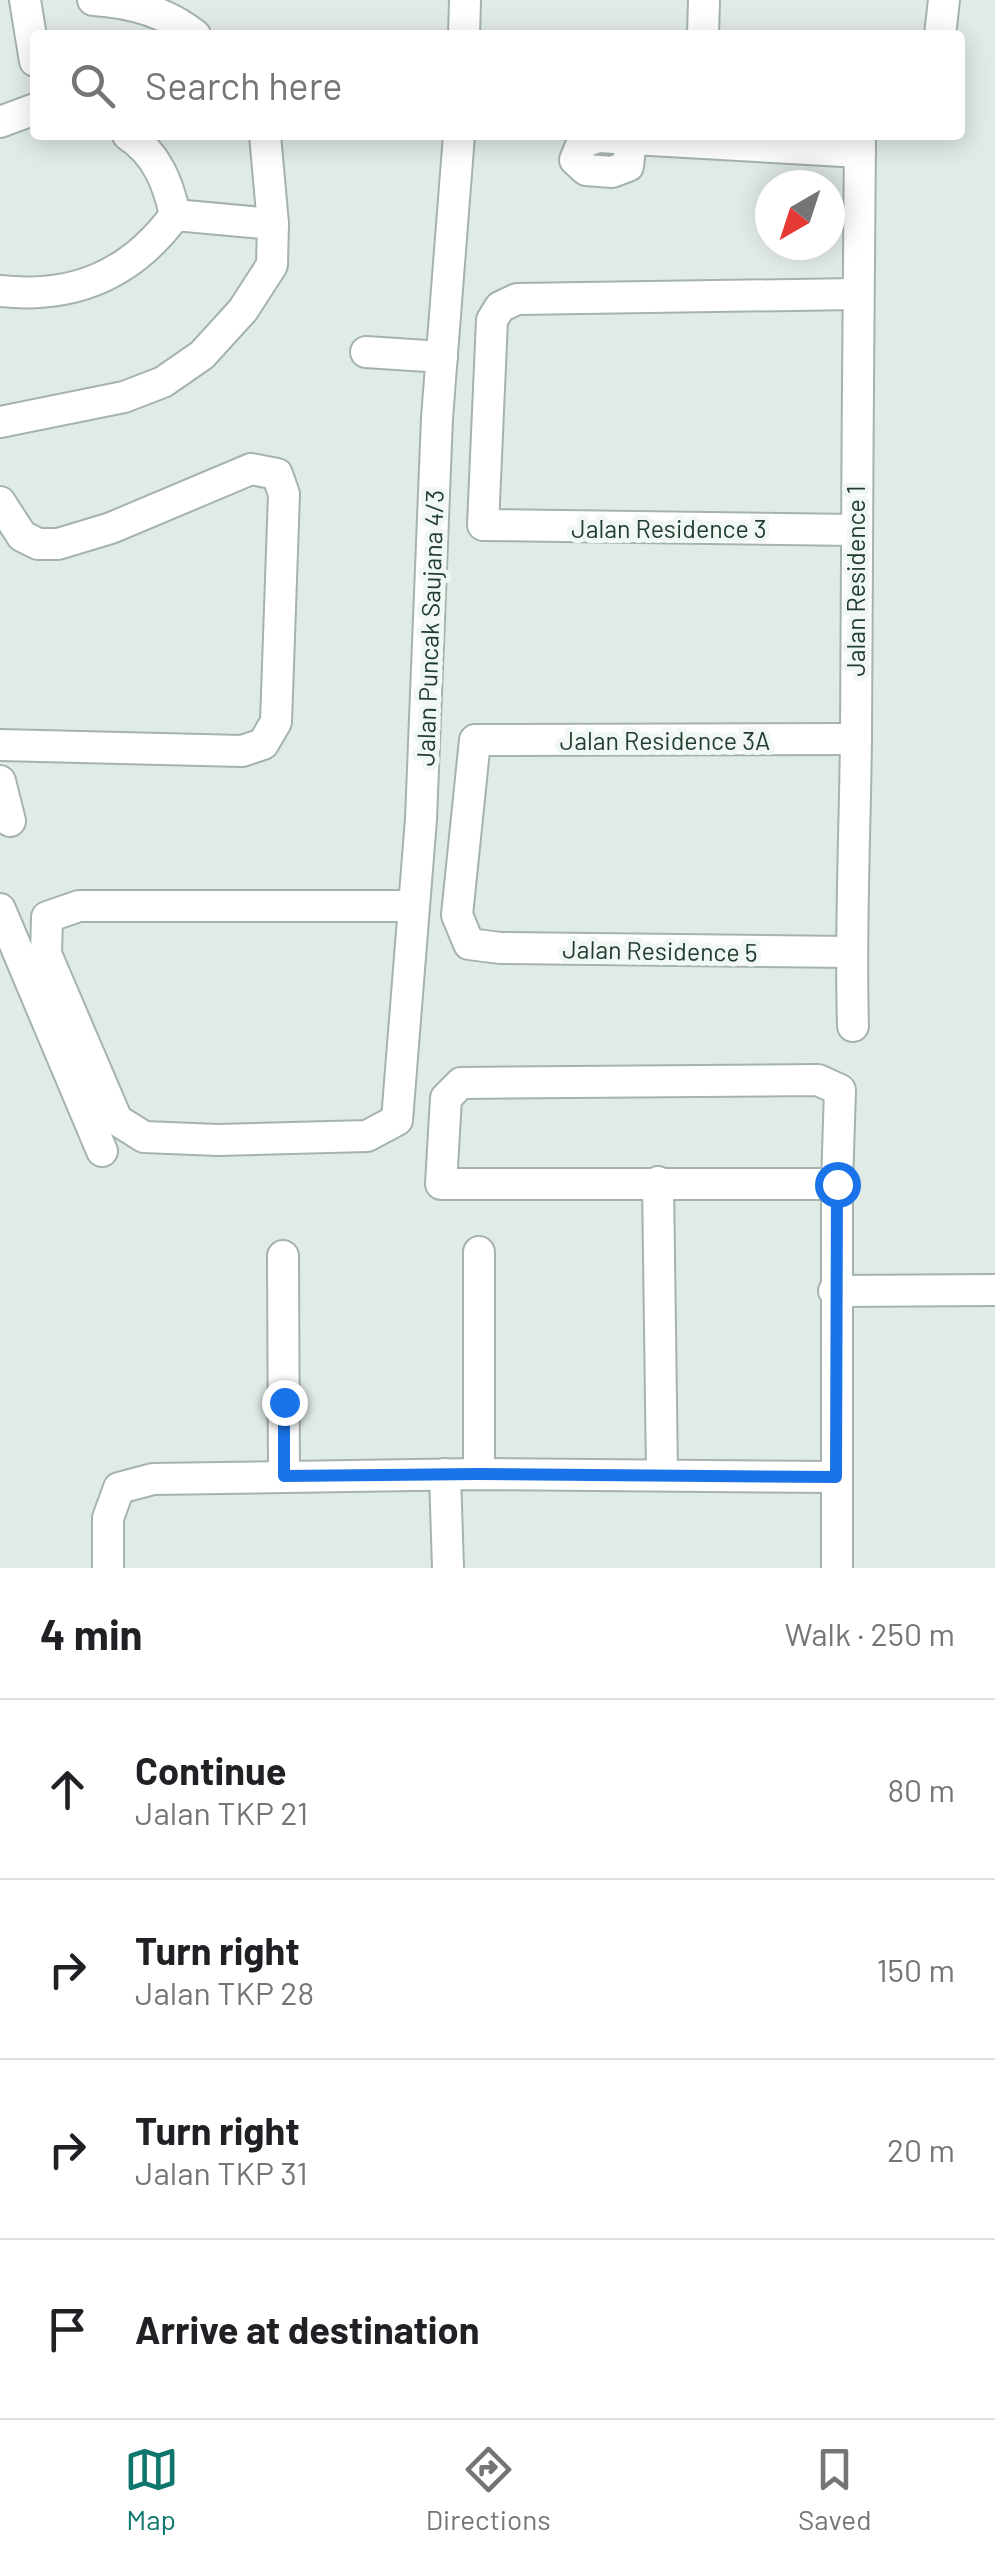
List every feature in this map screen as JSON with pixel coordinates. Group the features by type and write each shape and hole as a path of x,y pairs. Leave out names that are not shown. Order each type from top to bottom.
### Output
{"street":[{"path":"0,4 12,0"},
{"path":"26,0 30,30"},
{"path":"92,0 115,2 175,19 189,30"},
{"path":"464,30 465,0"},
{"path":"702,30 704,0"},
{"path":"941,30 944,0"},
{"path":"0,122 30,111"},
{"path":"0,291 24,294 70,290 110,275 158,238 175,215 168,182 135,140"},
{"path":"0,422 124,397 162,382 202,355 243,310 272,265 273,224 265,140"},
{"name":"Jalan Puncak Saujana 4/3","path":"414,906 79,906 47,917 46,954 117,1120 144,1137 218,1140 367,1136 397,1120 421,818 442,358 459,140"},
{"path":"688,140 860,143"},
{"name":"Jalan Residence 1","path":"853,1026 860,143"},
{"path":"175,215 273,224"},
{"name":"Jalan Residence 3","path":"854,530 484,525 492,320 500,307 517,299 858,294"},
{"path":"366,352 442,358"},
{"path":"0,502 22,536 38,544 58,544 112,528 251,469 276,474 284,494 276,722 264,744 242,751 0,744"},
{"name":"Jalan Residence 3A","path":"469,944 457,915 475,740 856,739"},
{"path":"0,780 10,821"},
{"path":"0,909 102,1152"},
{"name":"Jalan Residence 5","path":"469,944 500,948 851,952"},
{"path":"837,1184 441,1184 446,1098 462,1083 818,1080 840,1090 834,1291 837,1568"},
{"path":"658,1182 662,1476"},
{"path":"479,1252 479,1474"},
{"path":"283,1256 284,1476"},
{"path":"834,1291 995,1290"},
{"path":"108,1568 108,1518 119,1488 153,1479 445,1474 836,1477"},
{"path":"445,1474 448,1568"}],"route":[{"path":"284,1402 284,1476 836,1477 837,1184"}]}
